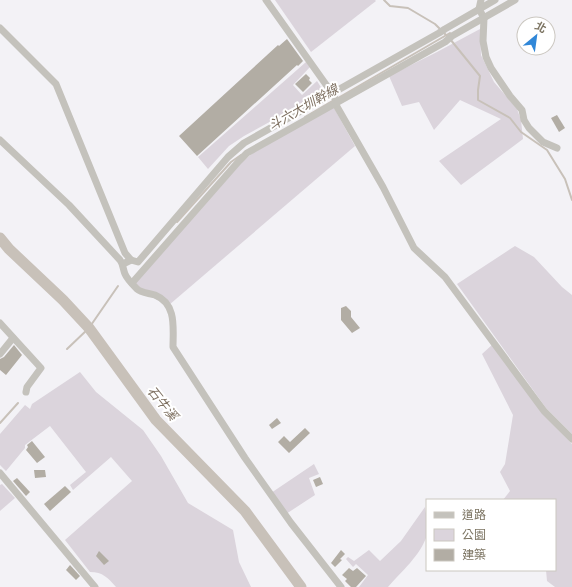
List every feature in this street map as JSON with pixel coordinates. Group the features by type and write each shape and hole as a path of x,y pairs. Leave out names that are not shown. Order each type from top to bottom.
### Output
{"street":[{"path":"266,0 332,93 337,102 336,105 383,187 414,248 445,277 544,410 572,439"},
{"path":"481,0 479,9 484,18 486,57 491,68 510,96 522,110 529,128 543,142 557,148"},
{"path":"0,28 56,84 125,253 131,260 138,262 228,157 244,143 495,0"},
{"path":"132,283 236,164 247,154 445,42 452,36 515,0"},
{"path":"0,140 69,205 123,266 125,276 139,290 156,295 164,300 169,306 172,312 173,347 245,458 291,523 341,587"},
{"path":"123,266 131,260"},
{"path":"0,323 41,368 27,387 26,392"},
{"path":"0,354 13,338"},
{"path":"0,473 95,587"}],"green space":[{"path":"275,0 375,0 376,1 311,52"},
{"path":"480,29 481,55 494,82 517,109 521,120 523,139 461,185 439,161 501,119 460,100 434,130 419,102 402,106 389,76"},
{"path":"306,62 310,67 293,85 302,95 317,81 324,92 244,136 229,146 208,169 198,157"},
{"path":"333,106 355,146 169,305 138,291 132,283 238,165 253,153"},
{"path":"515,246 534,257 562,287 572,295 572,434 546,408 457,284"},
{"path":"493,344 542,413 572,444 572,587 555,587 547,581 546,571 556,571 556,499 504,499 510,491 500,472 505,464 513,415 482,354"},
{"path":"80,372 96,392 143,430 161,456 188,503 233,530 239,562 251,587 116,587 105,576 95,572 90,572 65,540 132,481 111,457 73,490 70,485 86,472 50,426 25,445 25,448 6,471 0,465 0,434 25,405 30,409 32,404"},
{"path":"314,464 319,474 309,478 315,495 286,514 271,493"},
{"path":"2,484 15,498 0,511 0,485"},
{"path":"425,507 426,537 410,563 388,587 359,587 368,575 356,564 353,567 346,559 348,557 354,561 369,550 380,561 401,541"}],"building":[{"path":"287,39 303,61 197,156 179,136 278,45 279,46"},
{"path":"306,74 312,83 303,92 295,84"},
{"path":"557,115 565,128 559,132 551,118"},
{"path":"346,306 351,311 351,317 360,328 352,333 341,320 341,308"},
{"path":"14,345 22,355 6,375 0,370 0,359 4,357"},
{"path":"277,418 281,423 272,429 269,425"},
{"path":"305,428 310,433 289,453 278,442 284,436 290,442"},
{"path":"32,441 45,457 37,463 26,450 28,447 27,445"},
{"path":"34,470 45,470 46,477 35,478"},
{"path":"320,477 323,484 316,487 313,480"},
{"path":"17,478 30,492 26,496 13,481"},
{"path":"65,486 71,492 50,511 44,504"},
{"path":"341,550 345,554 340,559 342,560 335,567 331,563"},
{"path":"99,551 109,561 104,565 96,556"},
{"path":"70,565 80,576 76,580 66,570"},
{"path":"349,568 353,571 357,568 366,576 356,587 351,587 345,581 347,579 342,575"}],"waterway":[{"path":"384,0 390,6 408,8 435,24 447,36"},
{"name":"斗六大圳幹線","path":"338,98 450,33"},
{"path":"450,39 480,76 478,100 510,118 521,132 547,150 565,179 572,200"},
{"name":"斗六大圳幹線","path":"305,117 334,100"},
{"name":"斗六大圳幹線","path":"177,222 231,162 241,155"},
{"name":"石牛溪","path":"0,238 9,249 63,300 89,328 156,420 245,511 301,587"},
{"name":"斗六大圳幹線","path":"67,349 89,328 118,286"},
{"name":"斗六大圳幹線","path":"0,423 18,403"}]}
